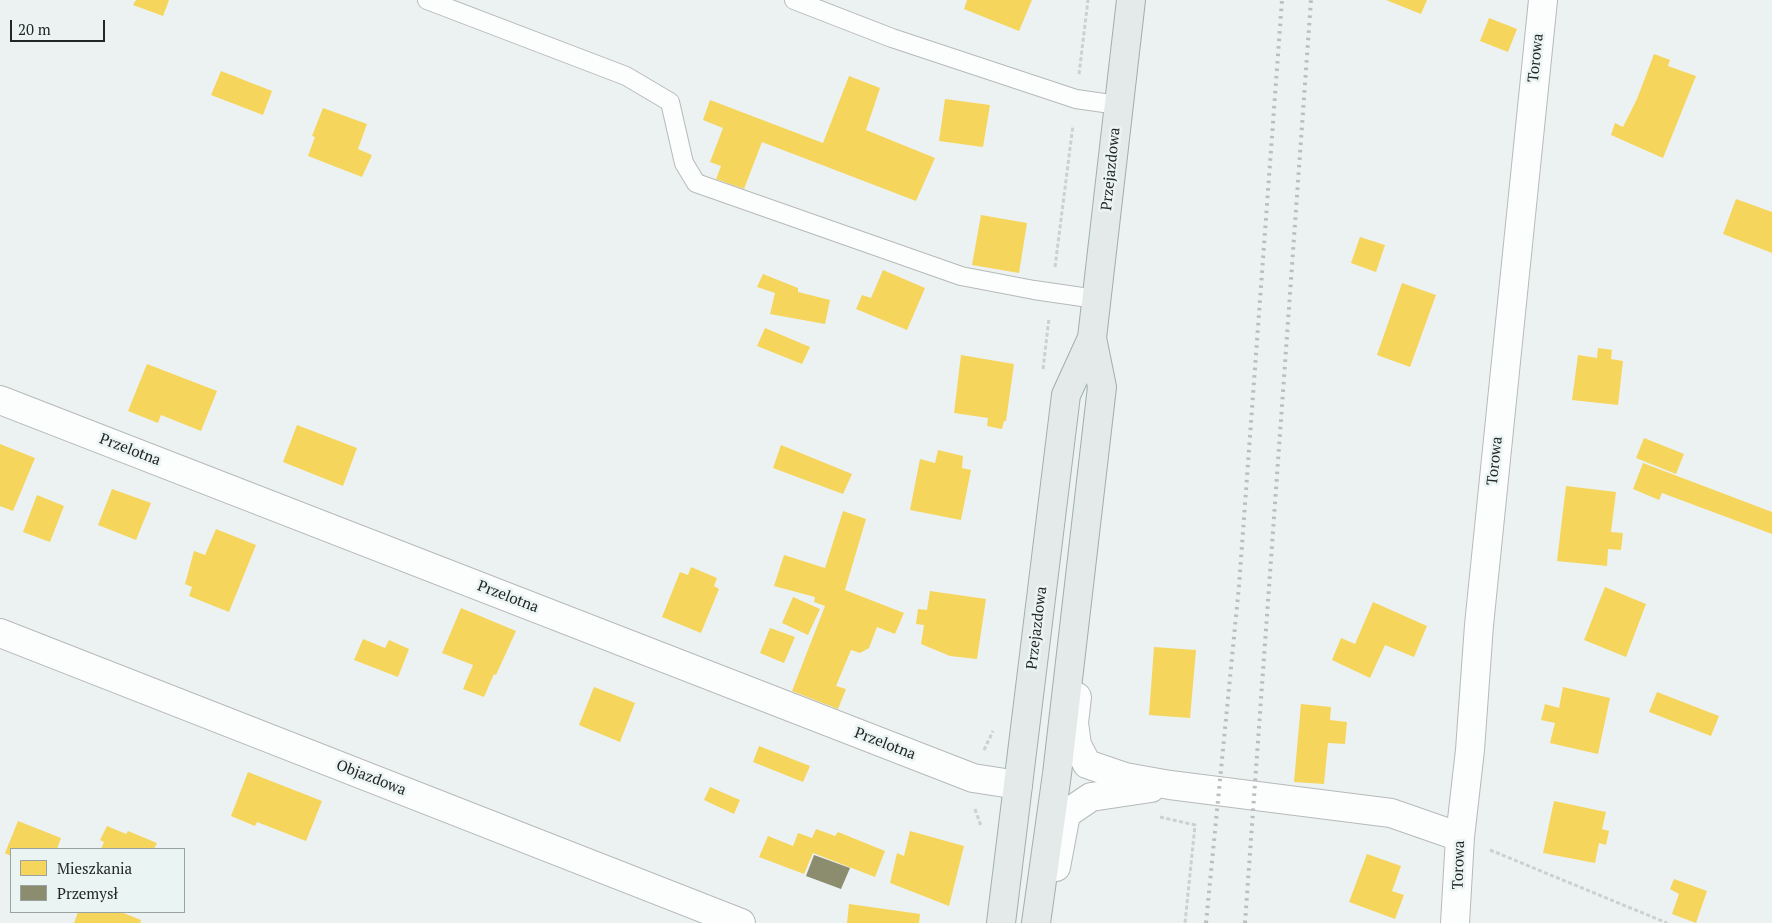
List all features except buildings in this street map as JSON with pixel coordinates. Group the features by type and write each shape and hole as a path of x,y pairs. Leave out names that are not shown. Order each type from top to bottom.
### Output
{"main road":[{"name":"Przejazdowa","path":"1036,923 1057,774 1102,387 1092,338 1131,0"},
{"name":"Przejazdowa","path":"1001,923 1066,395 1092,338"}],"street":[{"name":"Torowa","path":"1455,923 1460,837 1470,750 1481,606 1519,215 1543,0"},
{"name":"Przelotna","path":"0,400 973,778 1018,785"},
{"path":"1093,462 1102,497 1074,723 1077,745 1088,764 1125,777 1170,785 1390,813 1460,837"},
{"name":"Objazdowa","path":"0,633 741,923"},
{"path":"1048,923 1066,814 1091,797 1170,785"}],"lane":[{"path":"428,0 626,76 670,102 684,163 696,183 961,276 1034,290 1096,299"},
{"path":"794,0 892,38 1076,99 1118,105"}],"path":[{"path":"1152,815 1195,825 1185,923"},
{"path":"1460,837 1667,923"}],"railway":[{"path":"1206,923 1239,586 1282,0"},
{"path":"1245,923 1311,0"}]}
